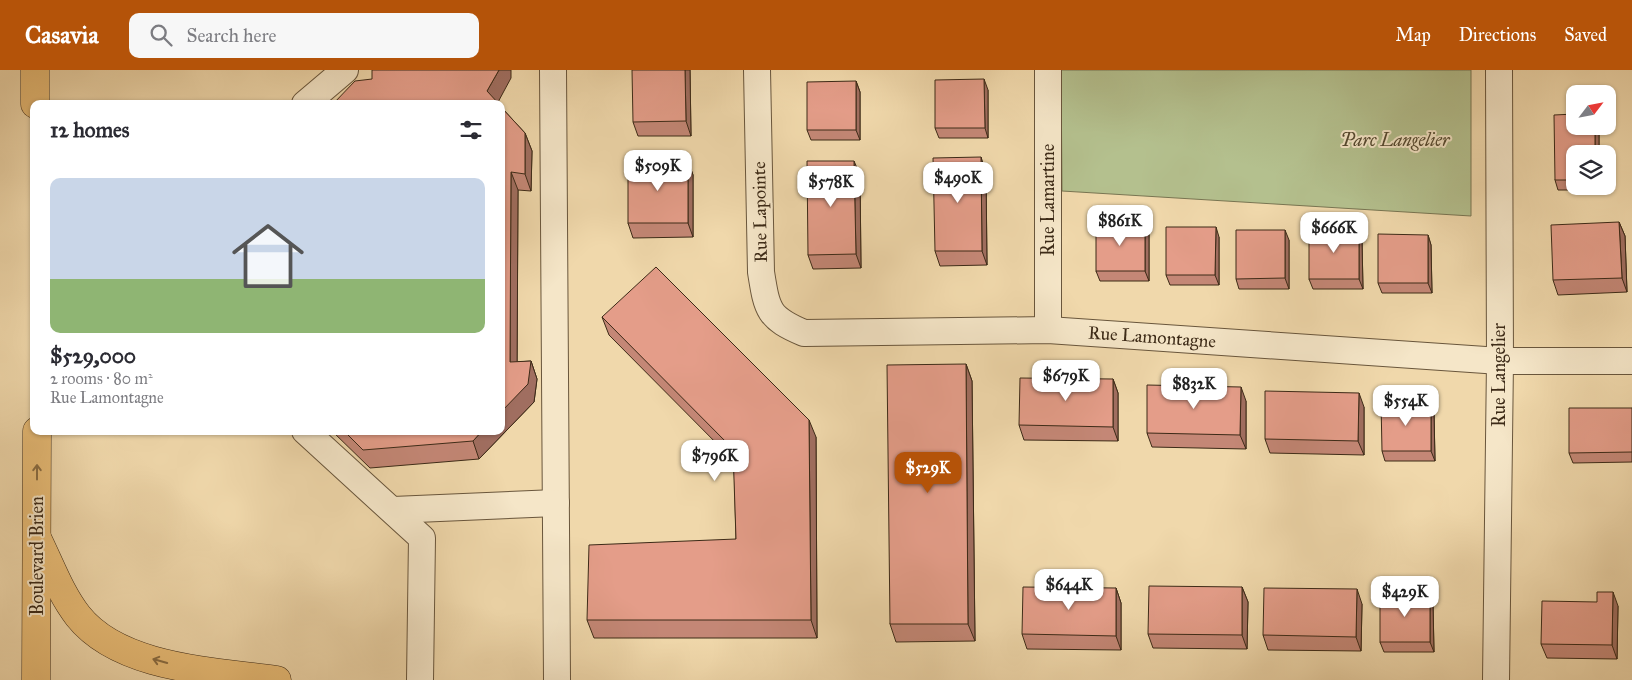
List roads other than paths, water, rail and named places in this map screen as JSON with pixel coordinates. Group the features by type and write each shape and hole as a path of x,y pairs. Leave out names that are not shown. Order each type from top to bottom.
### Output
{"main road":[{"path":"35,70 35,100"},
{"name":"Boulevard Brien","path":"36,680 37,435"},
{"path":"37,538 67,600 79,617 105,641 127,652 173,664 277,680"}],"street":[{"path":"310,100 346,70"},
{"path":"554,70 557,680"},
{"name":"Rue Lapointe","path":"757,70 762,280 766,302 780,323 804,333"},
{"name":"Rue Lamartine","path":"1048,70 1048,330"},
{"name":"Rue Langelier","path":"1496,680 1500,361 1499,70"},
{"name":"Rue Lamontagne","path":"804,333 1048,330 1500,361 1632,361"},
{"path":"310,435 422,538 420,680"},
{"path":"393,510 556,503"}],"park label":[{"name":"Parc Langelier","path":"1395,140"}]}
